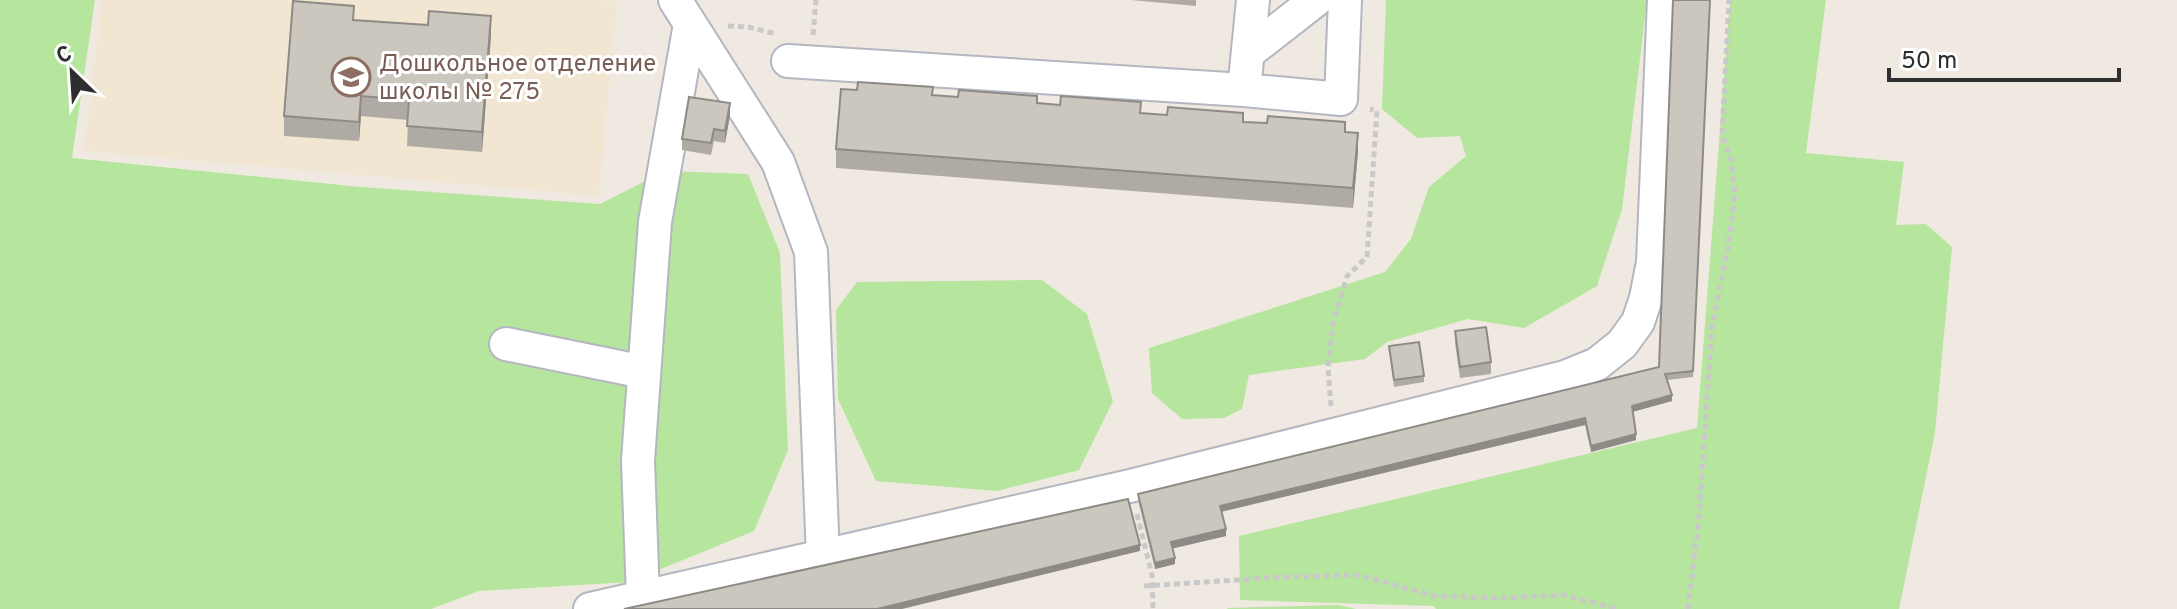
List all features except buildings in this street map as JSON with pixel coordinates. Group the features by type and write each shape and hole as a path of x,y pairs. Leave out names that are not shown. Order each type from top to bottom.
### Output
{"lane":[{"path":"1244,90 1253,0"},
{"path":"1248,53 1316,0"},
{"path":"788,61 1341,99 1345,0"},
{"path":"590,609 1130,486 1565,377 1597,364 1622,344 1638,322 1653,262 1664,0"},
{"path":"643,597 638,461 644,372 655,222 683,12"},
{"path":"683,12 778,162 811,252 823,558"},
{"path":"506,344 644,372"}],"path":[{"path":"1688,609 1699,517 1712,325 1727,253 1735,193 1731,160 1722,135 1729,0"},
{"path":"683,12 775,33 788,61"},
{"path":"1334,435 1328,368 1333,324 1347,276 1367,257 1377,111 1341,99"},
{"path":"1130,486 1152,575 1153,609"},
{"path":"1144,586 1358,575 1435,596 1499,598 1565,595 1617,609"}],"shaded area":[{"name":"Дошкольное отделение школы № 275","path":"102,0 617,2 599,196 84,151"}],"green space":[{"path":"0,0 95,0 72,158 361,187 600,204 665,171 748,174 780,253 788,450 754,531 629,582 479,591 431,609 0,609"},
{"path":"1386,0 1647,0 1622,209 1597,286 1524,328 1468,319 1387,342 1365,359 1249,375 1242,409 1224,418 1182,419 1152,393 1149,348 1385,272 1411,239 1429,187 1466,156 1460,136 1417,138 1382,109"},
{"path":"1730,0 1826,0 1806,153 1904,162 1896,225 1926,224 1952,247 1935,433 1899,609 1436,609 1434,606 1240,600 1239,536 1697,428"},
{"path":"1042,280 1087,314 1113,401 1079,470 997,491 876,481 838,399 836,310 857,282"},
{"path":"1339,605 1356,609 1227,609 1228,608"}],"place":[{"name":"Дошкольное отделение школы № 275","path":"351,77"}]}
